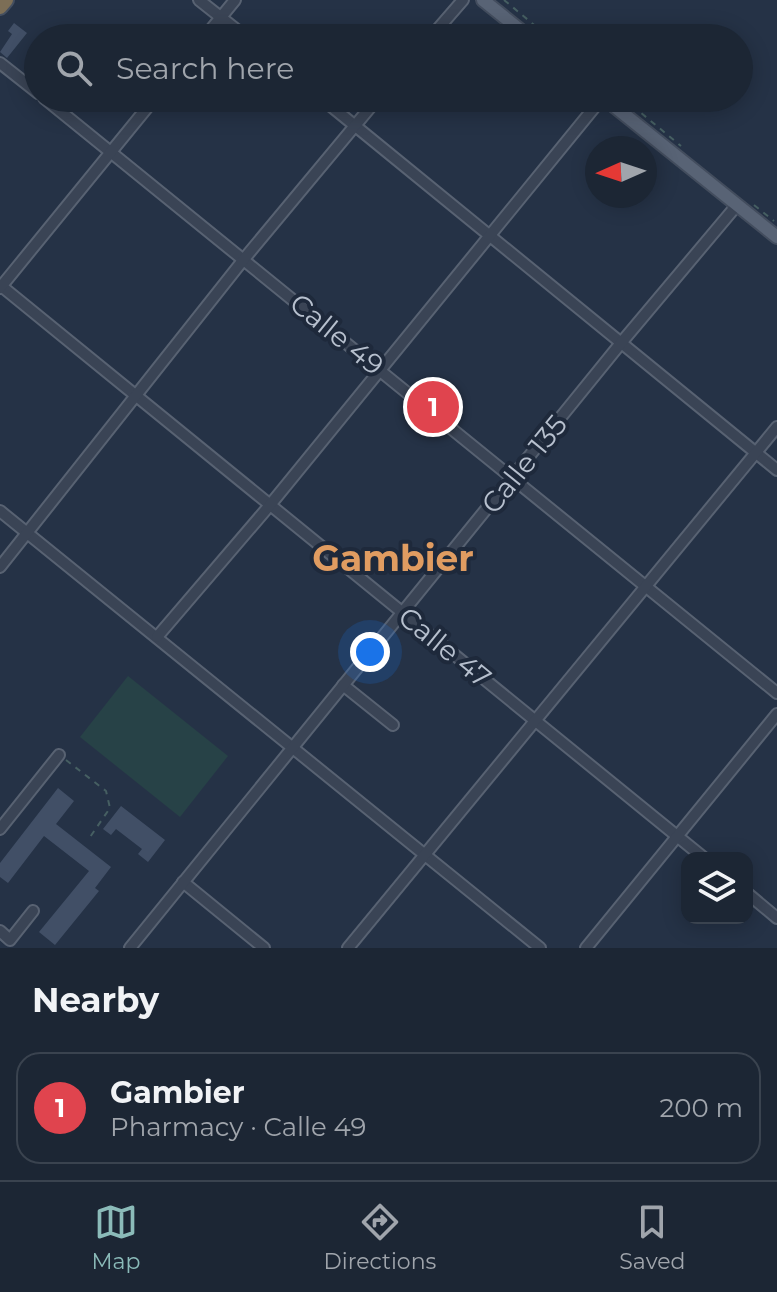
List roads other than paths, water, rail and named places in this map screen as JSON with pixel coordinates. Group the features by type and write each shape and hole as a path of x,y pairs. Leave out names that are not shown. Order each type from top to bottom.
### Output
{"highway":[{"path":"0,7 6,0"}],"main road":[{"path":"483,0 513,24"},
{"path":"621,112 777,237"}],"street":[{"path":"199,0 230,24"},
{"path":"215,24 235,0"},
{"path":"442,24 463,0"},
{"path":"0,63 24,82"},
{"name":"Calle 49","path":"62,112 777,693"},
{"path":"0,287 144,112"},
{"path":"338,112 777,470"},
{"path":"0,567 244,259 366,112"},
{"path":"157,637 270,505 591,112"},
{"name":"Calle 135","path":"130,948 621,343 737,205"},
{"name":"Calle 47","path":"0,287 697,852"},
{"path":"348,948 777,427"},
{"path":"0,511 540,948"},
{"path":"343,685 393,725"},
{"path":"586,948 777,714"},
{"path":"0,829 59,755"},
{"path":"183,882 264,948"},
{"path":"753,898 777,918"},
{"path":"0,931 10,940 33,911"}],"place":[{"name":"Gambier","path":"433,407"}],"district":[{"name":"Gambier","path":"393,558"}]}
